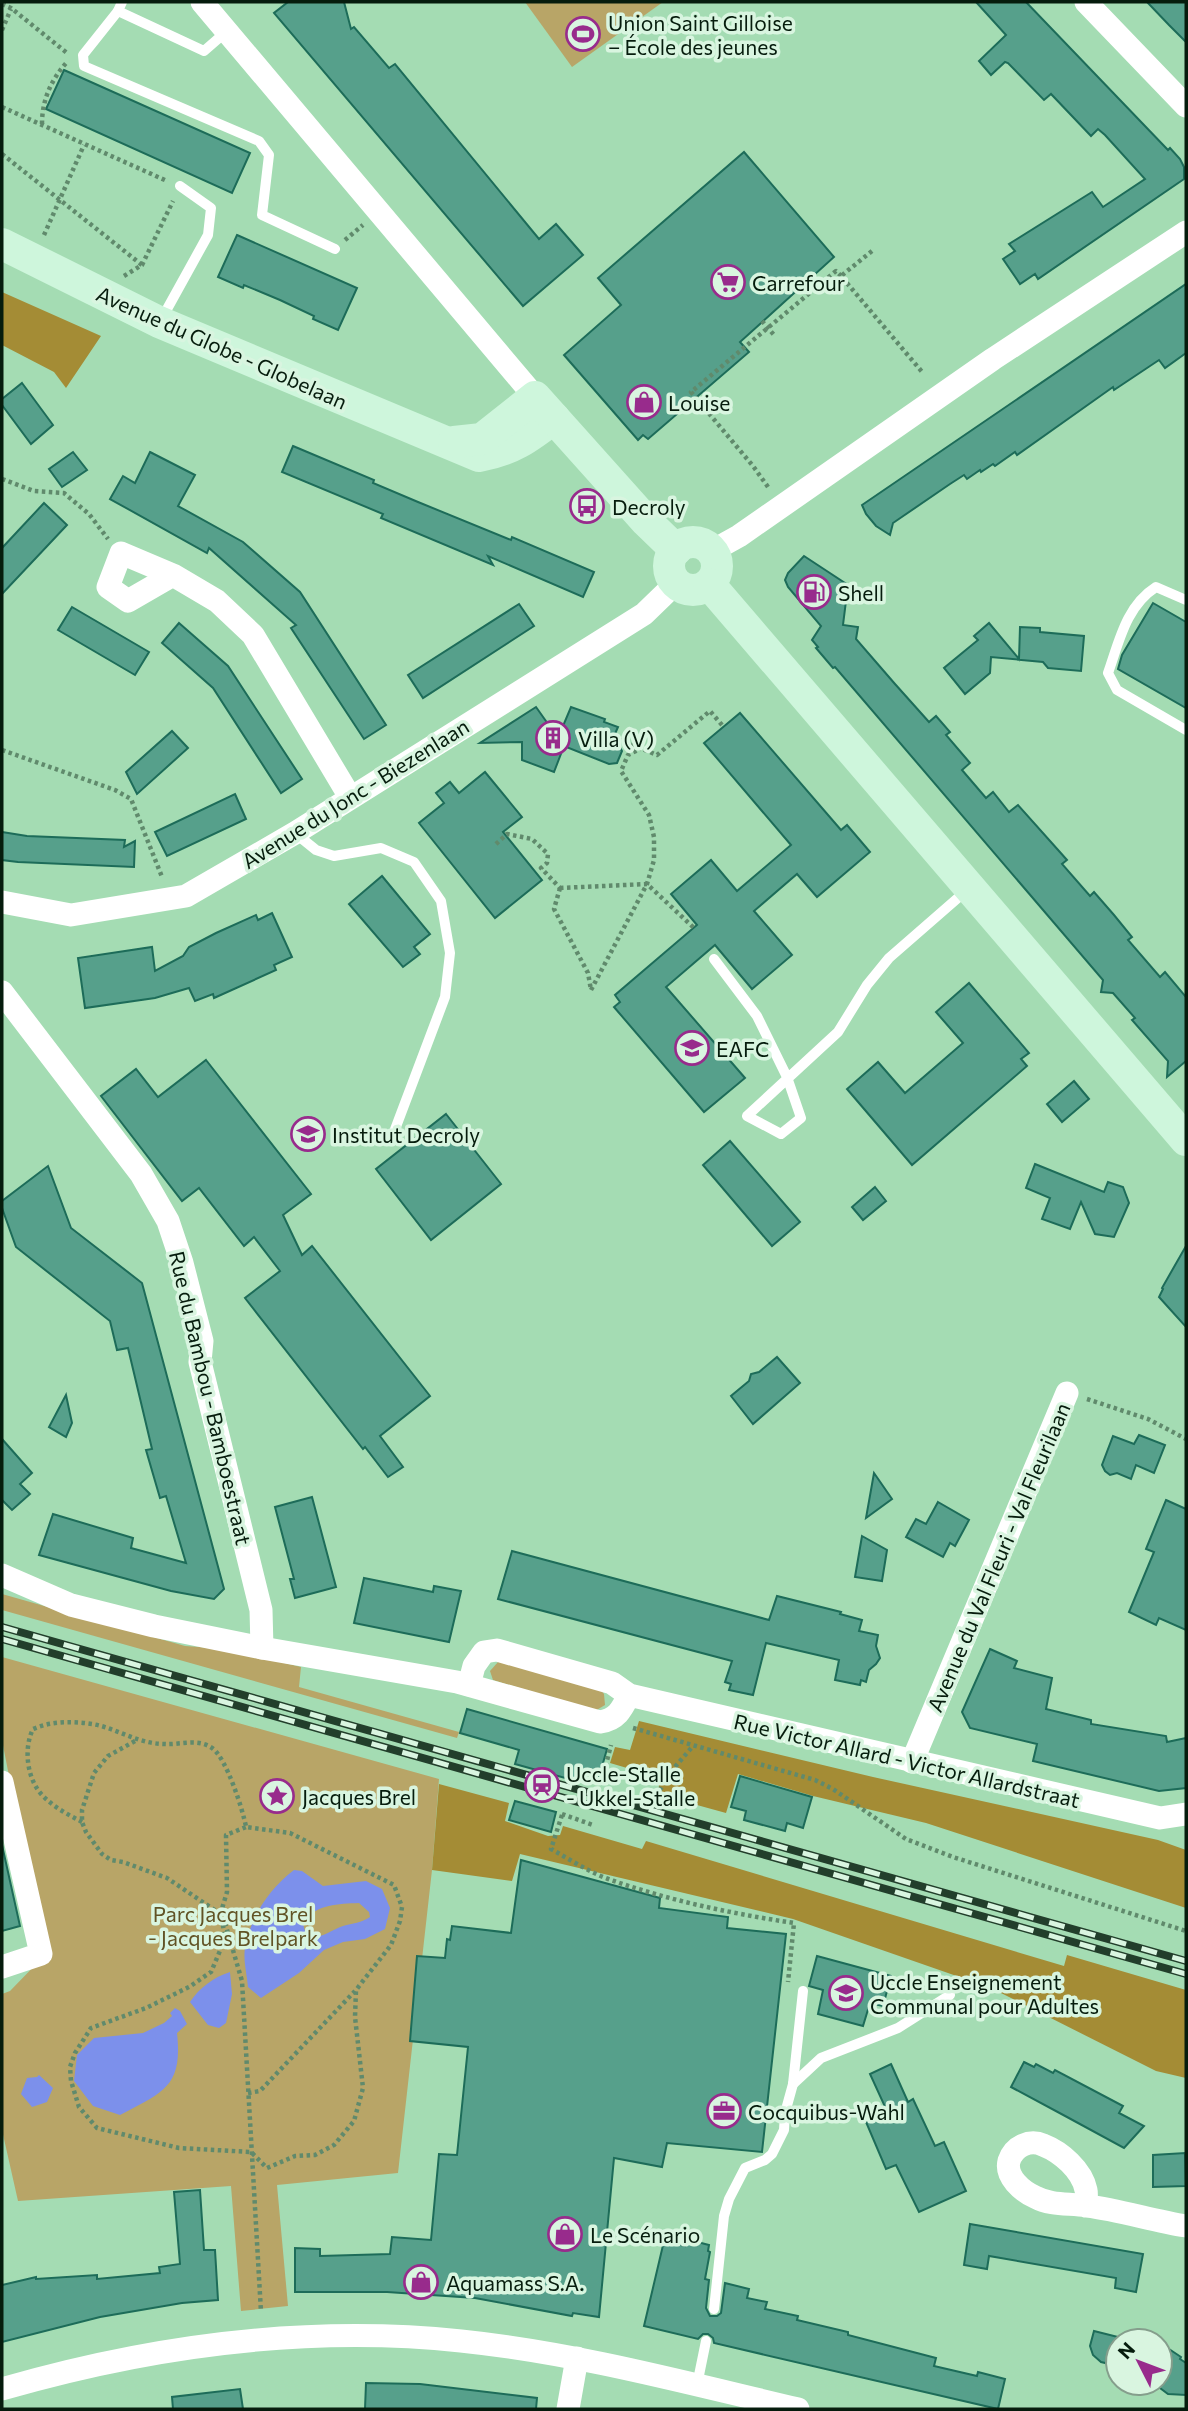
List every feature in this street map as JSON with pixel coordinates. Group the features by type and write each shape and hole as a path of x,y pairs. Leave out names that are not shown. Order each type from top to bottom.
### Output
{"street":[{"path":"202,2 544,408 646,522 676,550"},
{"path":"1086,2 1186,106"},
{"path":"712,551 993,359 1186,232"},
{"name":"Avenue du Globe - Globelaan","path":"2,244 159,322 479,456 503,452 525,440 544,408"},
{"path":"694,542 712,551 717,561 717,569 709,584 692,590 676,583 670,566 676,550 684,544 694,542"},
{"path":"173,575 128,601 108,587 121,553 173,575 217,601 253,635 350,797"},
{"name":"Avenue du Jonc - Biezenlaan","path":"2,902 71,915 186,896 295,833 644,614 676,583"},
{"path":"709,584 1186,1140"},
{"name":"Rue du Bambou - Bamboestraat","path":"2,992 141,1174 168,1222 182,1263 202,1341 200,1362 261,1611 262,1648"},
{"name":"Avenue du Val Fleuri - Val Fleurilaan","path":"912,1762 1067,1393"},
{"path":"2,1575 71,1605 154,1626 469,1685 600,1722 620,1714 629,1695"},
{"name":"Rue Victor Allard - Victor Allardstraat","path":"469,1685 474,1666 484,1653 497,1650 612,1683 629,1695 1160,1818 1186,1814"},
{"path":"2,1782 41,1954 2,1967"},
{"path":"1086,2206 1186,2226"},
{"path":"2,2389 95,2364 183,2347 239,2341 373,2336 461,2341 577,2358 798,2409"},
{"path":"568,2409 577,2358"}],"lane":[{"path":"227,31 204,51 120,6 83,55 84,66 259,141 269,155 262,215 335,249"},
{"path":"159,322 208,235 211,208 180,186"},
{"path":"1186,600 1156,587 1145,594 1126,619 1108,673 1117,690 1186,730"},
{"path":"295,833 316,850 334,856 381,848 414,862 441,901 450,953 445,997 391,1140"},
{"path":"713,958 757,1016 788,1077 801,1118 781,1134 747,1116 788,1077 838,1032 867,985 889,958 969,888"},
{"path":"714,2309 724,2216 729,2199 745,2168 765,2160 780,2141 793,2084 803,1991"},
{"path":"793,2084 821,2058 898,2028 950,1995"},
{"path":"697,2385 706,2341"}],"path":[{"path":"2,4 11,8 71,56 58,72 42,106 42,124"},
{"path":"2,30 11,8"},
{"path":"2,107 180,186 142,265 95,292"},
{"path":"34,258 84,145"},
{"path":"2,154 142,265"},
{"path":"335,249 379,211"},
{"path":"841,276 872,251"},
{"path":"768,487 691,392 836,271 923,373"},
{"path":"762,321 774,335"},
{"path":"2,479 34,491 64,493 89,514 121,553"},
{"path":"618,739 657,755 710,711 722,725"},
{"path":"559,888 554,909 588,973 591,990 647,884 654,860 654,837 649,815 621,771 628,755 640,749"},
{"path":"2,750 115,790 131,799 159,876 186,896"},
{"path":"496,844 507,834 532,839 548,854 547,863 541,868 559,888"},
{"path":"559,888 647,884 694,928"},
{"name":"Avenue du Val Fleuri - Val Fleurilaan","path":"1067,1393 1147,1419 1186,1439"},
{"path":"613,1718 638,1731 815,1780 833,1789 906,1839 953,1857 1186,1931"},
{"path":"246,1827 243,1809 222,1758 212,1748 200,1742 164,1745 136,1741 93,1724 57,1722 33,1729 27,1740 28,1762 36,1788 63,1812 82,1822 102,1854 111,1860 167,1878 221,1912 242,1981 261,2312"},
{"path":"82,1822 85,1797 94,1773 108,1756 136,1741"},
{"path":"602,1780 611,1745"},
{"path":"656,1796 674,1768 693,1746"},
{"path":"593,1825 562,1814 551,1849 600,1875 679,1900 794,1923 787,1992"},
{"path":"248,2093 260,2091 356,1990 391,1945 402,1907 394,1885 290,1833 246,1827 226,1835 227,1892 221,1912 225,1939 211,1972 189,1987 146,2008 91,2028 75,2053 70,2067 71,2081 79,2107 97,2129 179,2148 251,2152 267,2168 295,2156 315,2155 334,2145 354,2121 363,2088 355,2017 356,1990"}],"green space":[{"name":"Union Saint Gilloise – École des jeunes","path":"525,2 663,2 572,67"},
{"path":"2,1594 185,1646 227,1649 301,1667 299,1687 459,1732 457,1738 2,1610"},
{"name":"Parc Jacques Brel - Jacques Brelpark","path":"2,1657 439,1779 432,1870 398,2173 277,2185 288,2306 241,2311 231,2186 18,2201 2,2130 2,1994 10,1991 44,1956 2,1740"},
{"path":"503,1661 601,1690 605,1705 595,1711 493,1680 490,1671 498,1662"}],"shaded area":[{"path":"2,292 101,336 66,388 54,372 2,345"},
{"path":"639,1721 873,1777 1158,1840 1186,1850 1186,1908 926,1823 813,1796 738,1774 726,1813 657,1794 661,1778 610,1763 615,1747 630,1750"},
{"path":"439,1784 509,1803 505,1821 548,1836 560,1835 563,1826 642,1849 646,1841 1064,1966 1067,1955 1186,1990 1186,2078 1156,2071 991,1988 793,1919 520,1854 512,1881 432,1870"}],"water":[{"path":"294,1870 302,1871 323,1886 366,1881 382,1889 390,1908 385,1929 365,1939 343,1942 324,1950 299,1973 261,1998 248,1987 245,1948 262,1904","holes":["359,1903 369,1912 370,1917 367,1919 318,1937 308,1935 303,1921 315,1911 329,1906"]},
{"path":"230,1972 232,1994 226,2023 219,2028 208,2025 190,2002 207,1984"},
{"path":"175,2008 180,2011 187,2024 177,2033 177,2065 167,2086 120,2115 93,2106 74,2081 77,2055 94,2038 143,2033 164,2023 172,2016 170,2013"},
{"path":"39,2075 53,2088 47,2102 32,2107 21,2094 27,2078"}],"building":[{"path":"288,2 344,2 351,29 354,27 389,68 395,64 539,239 556,224 583,255 523,306 274,13"},
{"path":"976,2 1026,2 1168,150 1170,148 1184,167 1184,179 1038,279 1035,274 1020,284 1003,259 1015,251 1009,244 1092,192 1103,207 1145,179 1098,129 1091,136 1051,94 1044,100 1008,63 1005,62 991,75 979,61 1006,35"},
{"path":"1147,2 1186,2 1186,42 1169,25"},
{"path":"64,70 250,153 232,193 46,109"},
{"path":"744,152 834,257 740,342 749,352 648,439 643,435 638,440 564,355 621,305 598,278"},
{"path":"237,235 357,288 338,330 280,300 218,277"},
{"path":"1186,284 1186,353 1165,368 1159,360 1114,390 1113,387 1017,455 1015,452 995,466 993,464 981,472 980,470 967,479 964,475 893,523 890,535 876,526 866,514 862,505"},
{"path":"22,383 53,425 31,444 2,405 2,399"},
{"path":"293,446 418,502 511,540 512,537 594,572 583,597 488,556 493,565 381,518 383,514 282,472"},
{"path":"73,452 87,470 62,487 49,469"},
{"path":"150,452 195,475 178,506 243,542 300,592 386,725 364,739 291,628 296,625 209,548 207,553 110,499 123,476 135,483"},
{"path":"44,503 67,525 2,594 2,548"},
{"path":"804,556 848,585 843,625 858,627 856,639 895,684 929,722 936,716 950,732 946,735 970,763 962,770 986,798 993,792 1009,812 1018,805 1067,860 1062,864 1090,896 1094,892 1114,915 1132,937 1128,940 1160,977 1165,972 1186,997 1186,1061 1167,1077 1168,1061 1132,1020 1135,1018 1113,993 1101,992 1103,980 816,648 818,647 812,640 821,626 785,580"},
{"path":"1153,603 1186,622 1186,708 1118,669 1122,655"},
{"path":"519,604 534,626 423,698 408,675"},
{"path":"72,607 149,652 135,675 58,630"},
{"path":"179,623 228,666 302,779 281,793 213,688 162,643"},
{"path":"989,623 1019,659 1020,627 1040,628 1040,632 1084,636 1081,671 1048,668 1043,662 991,657 990,673 965,694 944,668 978,640 974,636"},
{"name":"Villa (V)","path":"536,707 558,738 571,707 605,719 604,722 618,727 614,736 622,751 617,763 609,764 564,746 554,772 522,760 522,742 480,743"},
{"path":"740,713 841,830 847,825 870,852 817,897 797,874 754,911 792,955 752,989 715,945 666,987 745,1078 704,1112 614,1007 620,1002 615,995 697,925 671,894 711,860 737,891 791,845 704,743"},
{"path":"172,731 188,748 137,794 126,772"},
{"path":"485,772 522,817 503,832 542,880 495,918 419,823 444,803 436,793 450,782 459,793"},
{"path":"235,794 246,819 167,856 155,832"},
{"path":"2,832 27,836 125,840 124,847 135,841 134,867 2,860"},
{"path":"382,876 430,934 414,947 420,954 403,967 349,904"},
{"path":"272,913 292,957 274,965 276,970 214,998 213,994 195,1001 189,988 155,998 85,1008 78,958 152,947 155,971 183,956 189,947 216,933 256,915 258,920"},
{"path":"969,983 1029,1053 1021,1059 1027,1066 912,1165 847,1089 878,1062 905,1093 963,1043 936,1012"},
{"path":"206,1060 311,1194 283,1215 302,1255 312,1246 430,1396 380,1436 403,1467 388,1477 245,1298 280,1271 254,1237 244,1246 199,1188 182,1201 101,1096 136,1069 158,1097"},
{"path":"1074,1081 1089,1099 1062,1122 1047,1104"},
{"path":"446,1114 501,1184 431,1240 376,1169"},
{"path":"730,1141 800,1222 772,1246 703,1165"},
{"path":"1035,1164 1104,1192 1108,1182 1123,1187 1129,1203 1114,1237 1095,1234 1081,1202 1070,1229 1042,1219 1050,1198 1026,1188"},
{"path":"48,1166 71,1228 142,1283 224,1589 214,1599 171,1591 39,1555 53,1514 133,1538 131,1548 186,1563 166,1496 160,1498 146,1450 152,1449 128,1348 117,1350 110,1321 16,1247 2,1208 2,1201"},
{"path":"875,1187 886,1201 863,1220 852,1207"},
{"path":"1186,1246 1186,1327 1159,1297"},
{"path":"777,1357 800,1383 753,1424 731,1396 749,1381 751,1374 759,1372"},
{"path":"66,1395 72,1423 66,1437 49,1427"},
{"path":"1139,1435 1165,1445 1154,1473 1136,1465 1131,1479 1117,1473 1110,1475 1105,1471 1102,1465 1113,1436 1134,1444"},
{"path":"2,1439 32,1473 20,1484 30,1494 12,1510 2,1500"},
{"path":"874,1473 892,1499 866,1518"},
{"path":"312,1497 336,1587 295,1598 290,1579 294,1579 275,1507"},
{"path":"1166,1500 1186,1509 1186,1630 1159,1618 1156,1625 1129,1612 1154,1552 1146,1549"},
{"path":"938,1502 969,1520 955,1546 950,1543 943,1557 906,1537 916,1519 926,1524"},
{"path":"862,1536 887,1550 882,1581 855,1577"},
{"path":"512,1551 769,1620 777,1596 841,1612 840,1614 862,1620 859,1631 878,1635 876,1646 880,1658 869,1670 866,1682 861,1680 860,1685 835,1680 839,1660 766,1643 753,1695 729,1690 731,1684 725,1682 732,1661 498,1599"},
{"path":"364,1578 433,1592 434,1586 461,1591 449,1642 354,1623"},
{"path":"990,1649 1017,1661 1014,1668 1052,1678 1046,1709 1091,1720 1091,1724 1166,1736 1167,1742 1186,1738 1186,1788 1159,1791 1033,1761 1037,1744 970,1728 962,1712"},
{"path":"467,1709 607,1749 599,1777 579,1771 576,1781 515,1764 519,1750 460,1733"},
{"path":"740,1776 812,1797 803,1828 787,1823 785,1831 744,1820 746,1811 731,1807"},
{"path":"515,1801 556,1812 551,1832 509,1820"},
{"path":"2,1845 20,1926 2,1931"},
{"path":"521,1860 660,1898 659,1908 728,1917 727,1928 786,1934 762,2152 667,2143 662,2167 614,2158 599,2317 573,2313 572,2316 475,2298 387,2292 295,2292 295,2248 320,2249 320,2256 390,2254 392,2237 431,2240 439,2154 457,2155 468,2047 410,2041 417,1956 445,1958 447,1939 450,1940 452,1926 511,1933"},
{"path":"817,1956 891,1976 883,2006 870,2003 863,2026 818,2014 823,1990 809,1986"},
{"path":"1024,2062 1034,2067 1036,2064 1053,2073 1055,2070 1123,2106 1119,2113 1144,2126 1124,2148 1011,2087"},
{"path":"891,2064 908,2102 913,2099 935,2146 944,2142 966,2191 919,2212 896,2165 886,2169 866,2122 887,2111 870,2074"},
{"path":"1185,2153 1186,2186 1153,2187 1153,2155"},
{"path":"200,2190 204,2250 215,2250 218,2300 182,2303 100,2317 2,2342 2,2285 36,2277 97,2275 97,2279 160,2273 159,2267 180,2264 174,2192"},
{"path":"970,2224 1143,2254 1136,2292 1115,2288 1116,2278 989,2256 987,2269 964,2265"},
{"path":"686,2239 709,2245 705,2279 709,2280 706,2308 710,2316 721,2313 725,2283 749,2289 747,2298 767,2302 765,2309 798,2316 797,2320 936,2358 934,2366 1005,2379 998,2409 714,2343 708,2334 703,2334 698,2339 644,2326 664,2241 685,2246"},
{"path":"1094,2331 1104,2334 1104,2363 1093,2355 1090,2346"},
{"path":"1174,2352 1186,2363 1186,2395 1174,2394"},
{"path":"366,2383 420,2384 537,2398 536,2409 365,2409"},
{"path":"240,2389 243,2409 173,2409 172,2397"}],"railway":[{"path":"2,1627 1186,1961"},
{"path":"2,1639 1186,1974"}],"place":[{"name":"Union Saint Gilloise – École des jeunes","path":"583,34"},
{"name":"Carrefour","path":"728,282"},
{"name":"Louise","path":"644,402"},
{"name":"Decroly","path":"587,506"},
{"name":"Shell","path":"814,592"},
{"name":"Villa (V)","path":"553,738"},
{"name":"EAFC","path":"692,1048"},
{"name":"Institut Decroly","path":"308,1134"},
{"name":"Uccle-Stalle - Ukkel-Stalle","path":"542,1785"},
{"name":"Jacques Brel","path":"277,1796"},
{"name":"Uccle Enseignement Communal pour Adultes","path":"846,1993"},
{"name":"Cocquibus-Wahl","path":"724,2111"},
{"name":"Le Scénario","path":"565,2234"},
{"name":"Aquamass S.A.","path":"421,2282"}]}
